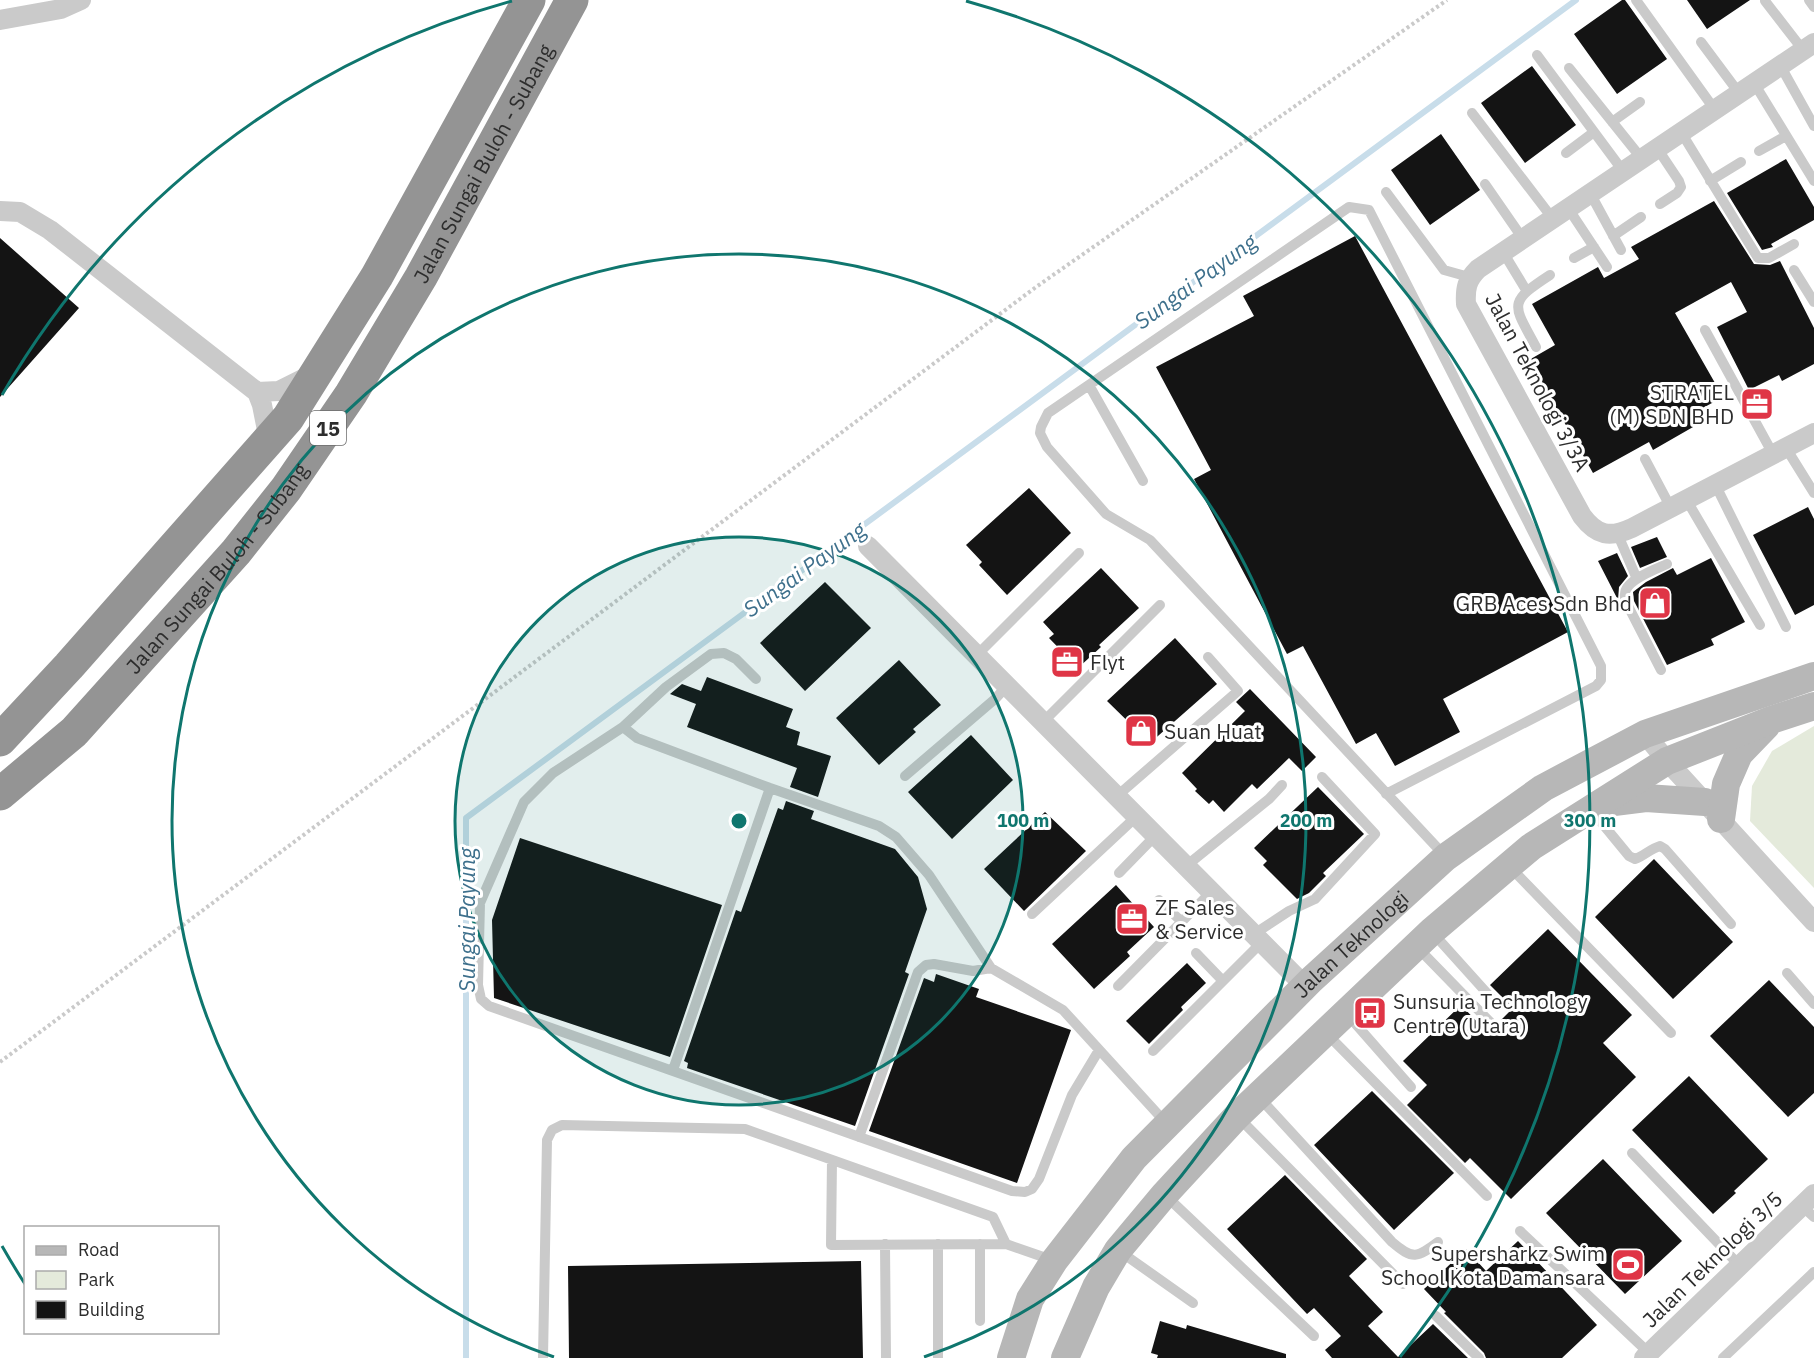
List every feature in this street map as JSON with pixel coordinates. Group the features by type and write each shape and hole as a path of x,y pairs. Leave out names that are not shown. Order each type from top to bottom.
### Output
{"highway":[{"name":"Jalan Sungai Buloh - Subang","path":"0,740 69,666 288,418 378,276 529,0"},
{"name":"Jalan Sungai Buloh - Subang","path":"0,794 75,732 236,552 286,489 351,394 421,277 572,0"},
{"path":"0,710 69,666"}],"street":[{"path":"0,20 61,9 81,0"},
{"name":"Jalan Teknologi 3/3A","path":"1618,535 1603,533 1591,527 1582,516 1466,304 1465,290 1469,277 1808,46"},
{"path":"0,211 20,213 50,230 257,392 267,430 254,458"},
{"path":"257,392 279,391 317,372"},
{"path":"1618,535 1779,451 1813,436"},
{"path":"868,546 1305,986"},
{"name":"Jalan Teknologi","path":"1011,1358 1030,1299 1054,1261 1134,1158 1305,986 1446,857 1543,788 1645,734 1814,676"},
{"path":"1065,1358 1096,1287 1118,1250 1164,1195 1237,1116 1424,939 1531,847 1667,761 1771,720 1814,706"},
{"path":"1713,811 1739,754 1771,720"},
{"path":"1645,734 1814,922"},
{"path":"1593,807 1646,798 1713,811"},
{"name":"Jalan Teknologi 3/5","path":"1646,1356 1740,1266 1810,1206"}],"lane":[{"path":"1636,0 1715,110"},
{"path":"1809,0 1814,7"},
{"path":"1765,1 1808,46"},
{"path":"1701,42 1746,88 1786,136 1814,181"},
{"path":"1537,55 1623,171"},
{"path":"1780,65 1814,126"},
{"path":"1569,68 1612,122 1650,153 1679,181 1681,187 1677,193 1660,204"},
{"path":"1612,122 1640,102"},
{"path":"1472,113 1560,214 1594,247 1608,267"},
{"path":"1566,153 1594,132"},
{"path":"1681,132 1758,258 1769,258 1794,244"},
{"path":"1760,151 1786,136"},
{"path":"1710,181 1742,162"},
{"path":"1485,184 1523,239"},
{"path":"1386,192 1444,270 1469,277"},
{"path":"1590,193 1621,250"},
{"path":"1386,794 1596,686 1601,681 1601,676 1600,666 1369,210 1349,207 1048,413 1040,433 1047,447 1106,514 1150,540 1386,794 1446,857"},
{"path":"1613,236 1641,217"},
{"path":"1574,258 1594,247"},
{"path":"1503,252 1526,290"},
{"path":"1794,270 1814,302"},
{"path":"1536,347 1518,312 1520,298 1526,290 1550,275"},
{"path":"1705,330 1779,451 1814,494"},
{"path":"1089,385 1143,481"},
{"path":"1645,459 1679,504 1760,625"},
{"path":"1715,484 1786,627"},
{"path":"1618,535 1637,579"},
{"path":"976,655 1079,554"},
{"path":"1661,670 1624,594 1627,586 1637,579 1667,564"},
{"path":"1043,722 1160,605"},
{"path":"756,679 736,659 724,653 711,654 666,687 623,727 553,773 524,802 480,903 478,985 481,999 489,1006 1012,1191 1025,1192 1032,1189 1039,1179 1072,1095 1099,1050"},
{"path":"1117,796 1238,690 1208,657"},
{"path":"905,776 996,699 1007,686"},
{"path":"623,727 637,738 879,826 896,837 929,875 991,968 1063,1010 1166,1124"},
{"path":"1152,1051 1222,981 1258,938 1289,911 1315,899 1376,834 1322,777"},
{"path":"1186,866 1269,799 1282,785"},
{"path":"673,1070 770,788"},
{"path":"1593,807 1629,856 1635,859 1653,848 1659,846 1665,849 1731,924"},
{"path":"1032,915 1137,816"},
{"path":"1119,873 1156,836"},
{"path":"1509,866 1671,1033"},
{"path":"1118,986 1211,892"},
{"path":"1159,900 1182,922"},
{"path":"1424,939 1495,1002"},
{"path":"1424,939 1491,1023"},
{"path":"1196,953 1222,981"},
{"path":"859,1137 918,972 926,965 934,964 973,971 991,968"},
{"path":"1787,974 1814,1004"},
{"path":"1345,1013 1411,1087"},
{"path":"1325,1032 1487,1196"},
{"path":"1258,1096 1405,1254 1414,1256 1422,1254 1438,1242"},
{"path":"1237,1116 1402,1284"},
{"path":"543,1358 548,1140 552,1130 562,1125 744,1129 993,1217 1006,1244"},
{"path":"1632,1153 1740,1266"},
{"path":"832,1160 831,1245 1006,1244 1054,1261"},
{"path":"1164,1195 1314,1336"},
{"path":"1520,1231 1646,1356"},
{"path":"885,1244 886,1358"},
{"path":"938,1244 938,1358"},
{"path":"980,1244 980,1321"},
{"path":"1118,1250 1194,1303"},
{"path":"1723,1358 1814,1272"},
{"path":"1436,1316 1479,1358"}],"path":[{"path":"0,1062 1036,286 1447,0"}],"green space":[{"path":"1814,726 1814,888 1750,821 1752,786 1772,751"}],"building":[{"path":"1625,0 1667,59 1617,94 1574,34"},
{"path":"1687,0 1750,0 1707,29"},
{"path":"1532,66 1576,125 1525,163 1481,103"},
{"path":"1441,134 1480,190 1430,225 1391,170"},
{"path":"1786,159 1814,207 1814,220 1771,244 1773,247 1762,250 1727,193"},
{"path":"1714,201 1754,264 1770,265 1780,261 1814,328 1814,364 1782,381 1779,375 1749,390 1717,327 1747,312 1731,282 1675,313 1723,397 1701,409 1707,419 1653,450 1649,442 1593,473 1529,360 1555,345 1532,304 1598,267 1604,278 1639,259 1631,247"},
{"path":"1355,236 1568,632 1443,699 1460,732 1395,766 1376,733 1356,744 1303,646 1287,654 1194,479 1211,470 1156,367 1254,316 1243,296"},
{"path":"0,238 79,308 0,397"},
{"path":"1029,488 1071,533 1007,595 979,565 982,562 966,545"},
{"path":"1808,507 1814,519 1814,605 1795,615 1753,535"},
{"path":"1657,537 1667,557 1640,568 1631,547"},
{"path":"1617,553 1628,576 1619,587 1618,600 1598,561"},
{"path":"1711,558 1745,622 1711,639 1714,645 1667,665 1634,601 1633,592 1646,582 1673,568 1677,575"},
{"path":"1101,568 1139,608 1078,668 1049,638 1054,634 1043,622"},
{"path":"825,582 871,628 805,691 760,643"},
{"path":"1175,638 1217,684 1150,743 1107,701"},
{"path":"899,660 941,705 913,729 916,732 879,765 836,718"},
{"path":"707,677 793,709 786,727 800,732 797,745 831,756 818,797 790,787 797,768 687,727 696,704 670,694 682,684 701,691"},
{"path":"1250,689 1316,757 1302,771 1289,758 1257,789 1252,784 1224,812 1213,800 1209,804 1195,791 1197,789 1182,773 1245,711 1236,702"},
{"path":"971,735 1013,780 952,839 908,792"},
{"path":"1318,787 1364,834 1323,873 1326,876 1309,893 1297,899 1263,865 1267,861 1254,848"},
{"path":"786,801 814,811 811,819 895,849 918,877 927,909 905,972 909,974 855,1126 687,1068 688,1063 684,1061 736,910 741,912 778,808 783,810"},
{"path":"1045,812 1086,851 1024,911 984,869"},
{"path":"520,838 722,905 670,1057 494,998 492,920"},
{"path":"1654,859 1733,942 1673,999 1595,917"},
{"path":"1116,885 1154,927 1127,952 1130,956 1094,989 1052,944"},
{"path":"1548,929 1632,1015 1603,1043 1636,1077 1511,1199 1470,1158 1465,1163 1407,1105 1427,1085 1403,1061 1461,1005 1488,1033 1496,1029 1498,1023 1513,1008 1490,985"},
{"path":"1187,963 1206,983 1181,1007 1183,1010 1149,1044 1126,1021"},
{"path":"936,974 979,989 976,997 1071,1030 1017,1183 869,1131 924,978 934,982"},
{"path":"1769,980 1814,1027 1814,1093 1788,1117 1710,1036"},
{"path":"1689,1076 1768,1159 1713,1214 1632,1130"},
{"path":"1372,1091 1454,1173 1394,1230 1314,1145"},
{"path":"1603,1159 1682,1241 1625,1294 1546,1213"},
{"path":"1285,1175 1367,1259 1349,1276 1383,1312 1368,1326 1398,1357 1433,1324 1468,1358 1332,1358 1325,1350 1341,1336 1314,1308 1307,1314 1227,1229"},
{"path":"1518,1241 1597,1325 1562,1358 1486,1358 1484,1353 1444,1313 1446,1312 1424,1289 1466,1249 1486,1271"},
{"path":"861,1261 863,1358 569,1358 568,1266"},
{"path":"1160,1321 1186,1329 1187,1325 1286,1354 1286,1358 1157,1358 1158,1355 1151,1353"}],"waterway":[{"name":"Sungai Payung","path":"466,1358 466,818 1576,0"}],"place":[{"name":"STRATEL (M) SDN BHD","path":"1757,404"},
{"name":"GRB Aces Sdn Bhd","path":"1655,603"},
{"name":"Flyt","path":"1067,662"},
{"name":"Suan Huat","path":"1141,731"},
{"name":"ZF Sales & Service","path":"1132,919"},
{"name":"Sunsuria Technology Centre (Utara)","path":"1370,1013"},
{"name":"Supersharkz Swim School Kota Damansara","path":"1628,1265"}]}
